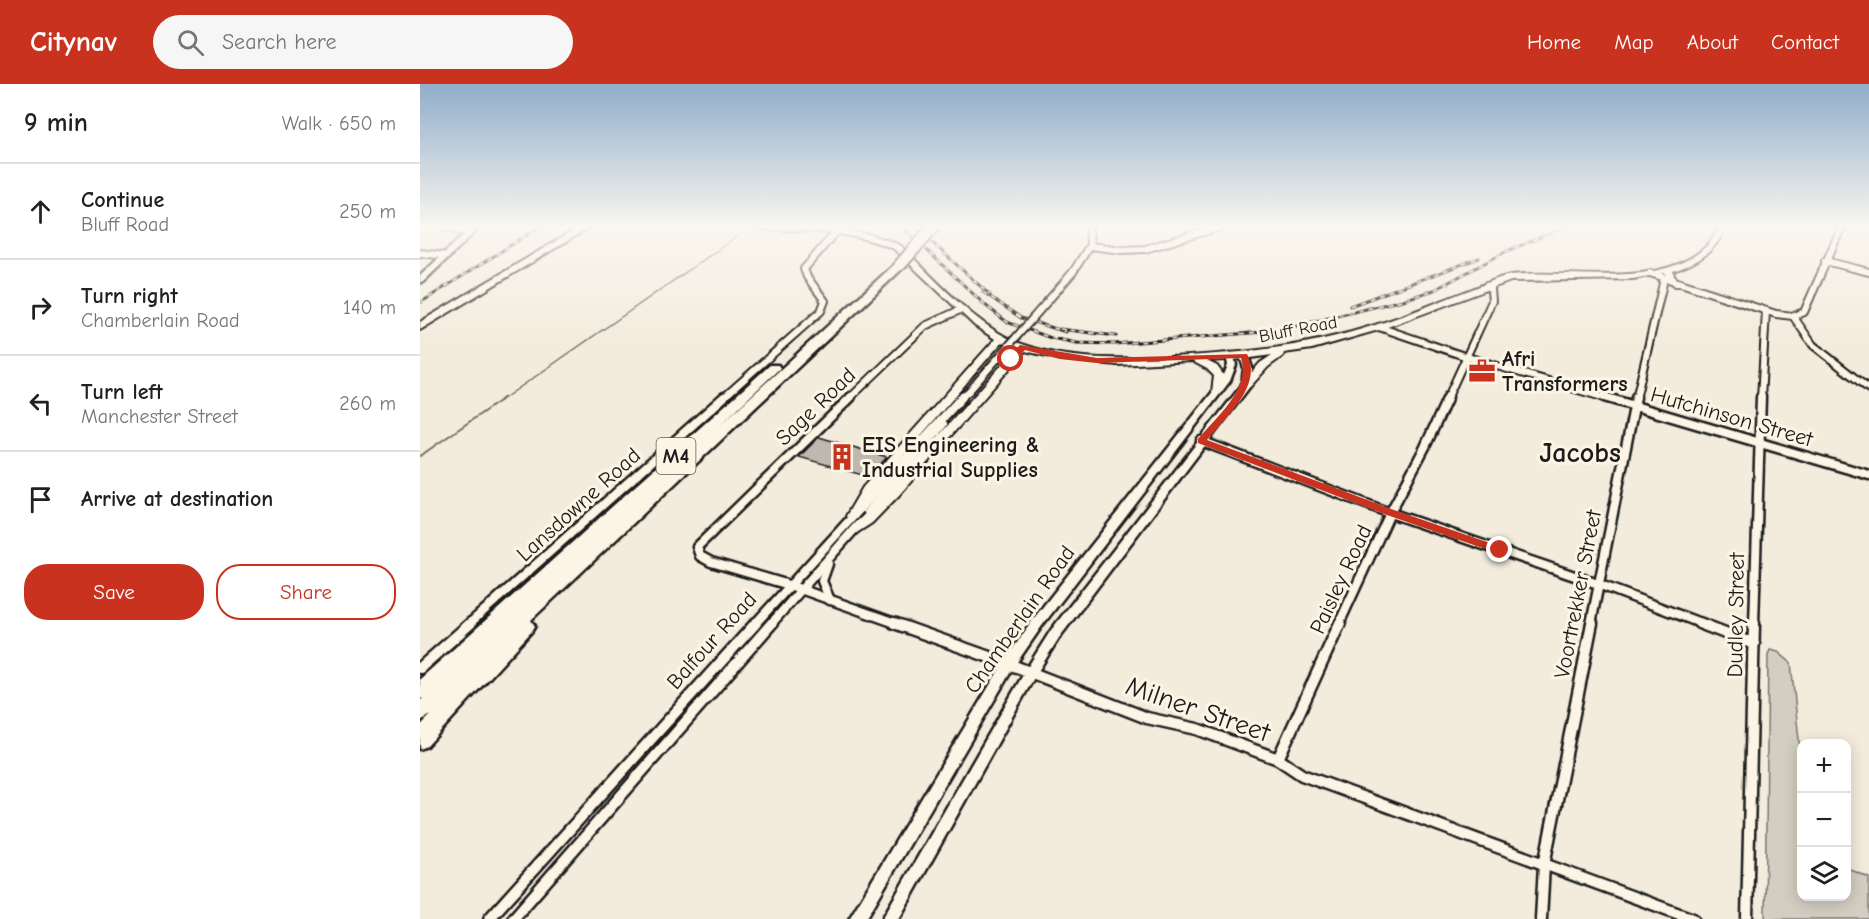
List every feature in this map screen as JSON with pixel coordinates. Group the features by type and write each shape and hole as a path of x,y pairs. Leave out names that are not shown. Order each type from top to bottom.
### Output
{"highway":[{"path":"420,318 509,265"},
{"path":"420,327 523,265"},
{"name":"M4","path":"420,713 894,265"},
{"name":"M4","path":"420,691 894,265"},
{"path":"420,740 611,533"},
{"path":"420,685 460,655"}],"main road":[{"name":"Bluff Road","path":"914,265 978,324 1001,339 1060,356 1095,361 1244,356 1284,351 1379,327 1486,286 1516,277 1612,276 1650,273 1682,265"},
{"path":"1668,270 1670,277 1678,284"},
{"path":"852,516 867,490 1001,339"},
{"path":"855,529 868,520 896,491 1023,347"},
{"path":"1246,385 1264,365 1284,351"},
{"path":"1184,359 1202,362 1216,371 1220,377 1217,392"}],"street":[{"path":"420,280 437,265"},
{"name":"Lansdowne Road","path":"420,668 821,311 825,301 805,275 804,269 807,265"},
{"name":"Balfour Road","path":"513,919 855,529 969,391 1078,265"},
{"path":"1650,273 1766,311 1793,316 1804,312 1823,265"},
{"path":"1841,265 1869,272"},
{"name":"Voortrekker Street","path":"1541,919 1544,865 1598,584 1634,406 1664,279"},
{"name":"Paisley Road","path":"1278,759 1390,513 1467,357 1494,296 1486,286"},
{"name":"Sage Road","path":"700,542 925,326 962,309"},
{"name":"Dudley Street","path":"1747,919 1759,442 1766,311"},
{"path":"1793,316 1813,345 1869,389"},
{"name":"Hutchinson Street","path":"1379,327 1467,357 1869,475"},
{"name":"Chamberlain Road","path":"857,919 1009,664 1067,581 1230,374 1230,356"},
{"path":"1244,356 1248,368 1246,385"},
{"name":"Chamberlain Road","path":"890,919 1031,672 1062,625 1246,385"},
{"name":"Balfour Road","path":"489,919 789,585 953,405 969,391"},
{"path":"1202,441 1390,513 1598,584 1754,644"},
{"name":"Milner Street","path":"700,542 697,552 711,562 789,585 1031,672 1148,718 1197,729 1278,759 1302,775 1693,919"},
{"path":"830,600 822,581 834,553"},
{"path":"641,749 657,756"}],"shaded area":[{"path":"1770,650 1778,652 1791,663 1799,739 1797,739 1797,901 1851,901 1851,870 1869,878 1869,919 1765,919 1768,655"}],"building":[{"name":"EIS Engineering & Industrial Supplies","path":"819,437 887,457 869,477 799,457"}],"waterway":[{"path":"503,399 696,265"},
{"path":"420,456 505,397"}],"railway":[{"path":"420,303 480,265"},
{"path":"942,265 985,305 1007,322 1051,338 1077,343 1114,344 1275,331 1403,300 1434,290 1481,265"},
{"path":"957,265 990,295"},
{"path":"1350,306 1460,265"},
{"path":"983,292 1021,318 1066,332"},
{"path":"1060,329 1116,336"}],"place":[{"name":"Afri Transformers","path":"1482,371"},
{"name":"EIS Engineering & Industrial Supplies","path":"842,457"}],"district":[{"name":"Jacobs","path":"1580,452"}],"route":[{"path":"1011,359 1023,347 1079,360 1117,362 1244,356 1249,377 1246,385 1202,441 1390,513 1500,550"}]}
